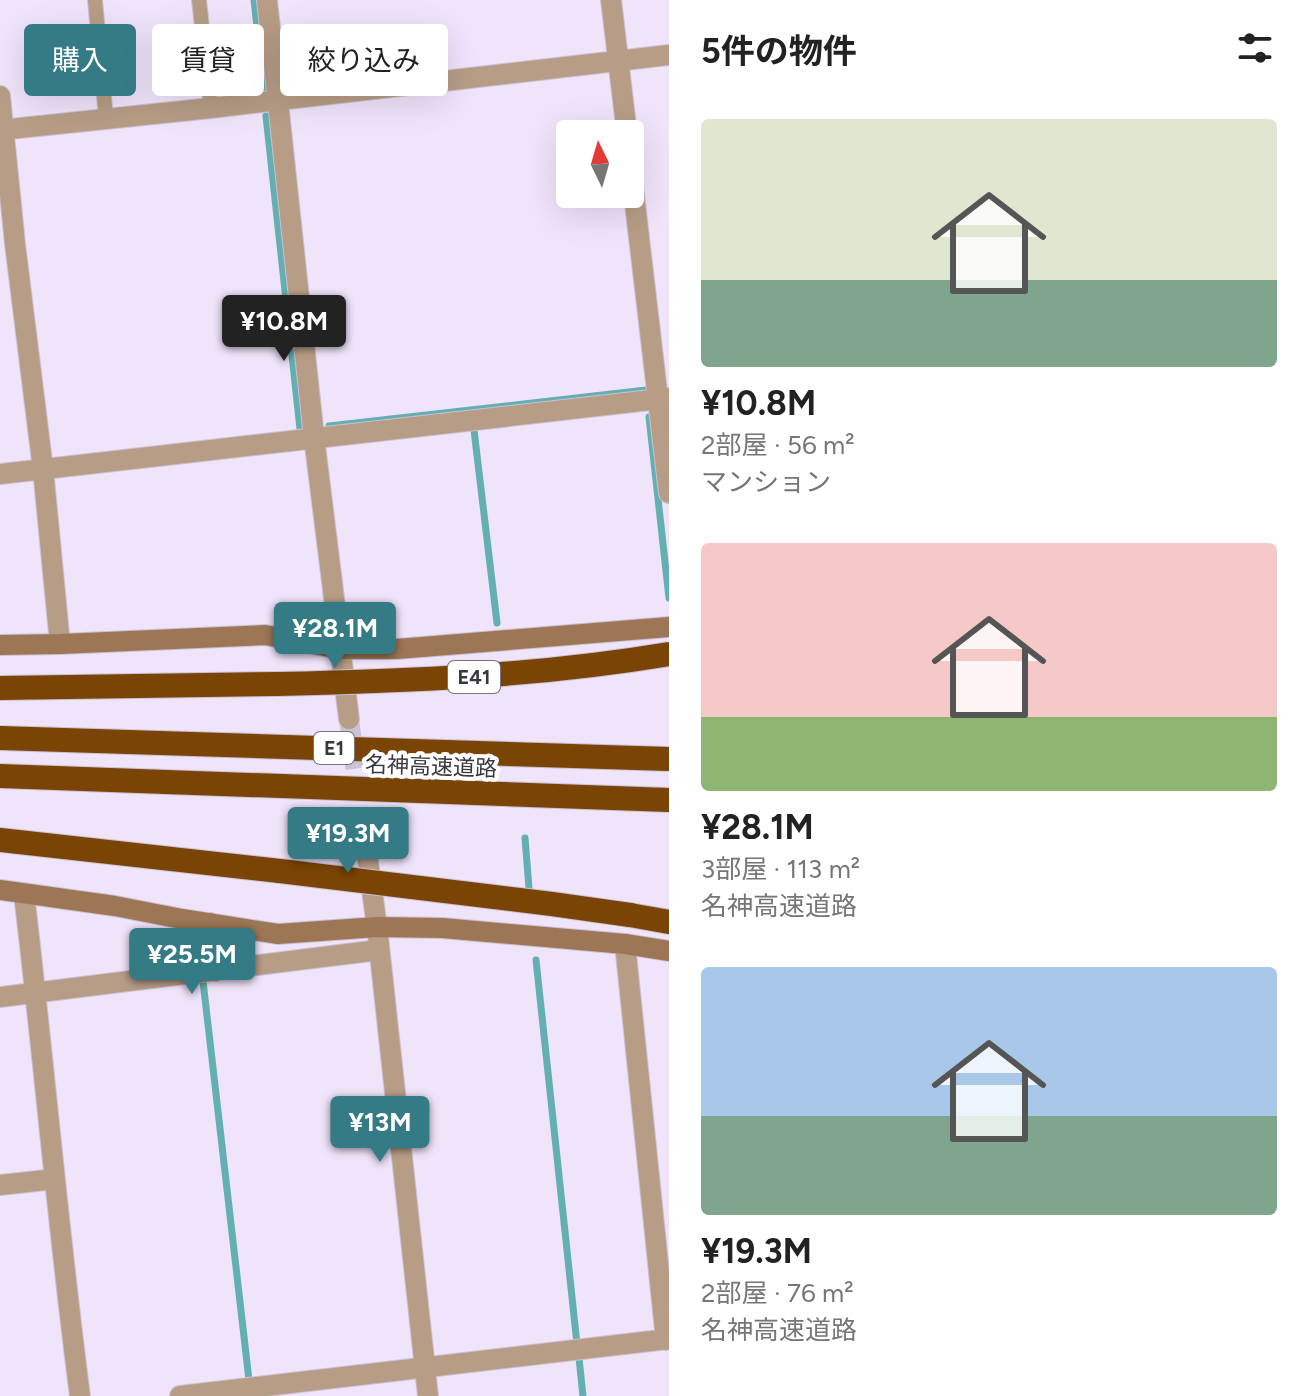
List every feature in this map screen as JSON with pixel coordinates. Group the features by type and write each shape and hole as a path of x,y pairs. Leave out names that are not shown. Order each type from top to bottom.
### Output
{"highway":[{"name":"E41","path":"0,688 433,679 582,668 669,654"},
{"name":"名神高速道路","path":"0,738 669,759"},
{"name":"名神高速道路","path":"0,776 669,800"},
{"path":"0,840 552,904 669,922"}],"street":[{"path":"267,0 314,437 349,719"},
{"path":"611,0 625,120"},
{"path":"2,130 669,55"},
{"path":"0,96 8,245 43,469 60,644"},
{"path":"637,208 664,398 669,493"},
{"path":"0,474 664,398"},
{"path":"0,645 265,635 340,649 397,649 669,627"},
{"path":"362,818 377,927 428,1396"},
{"path":"0,890 278,934 377,927 442,928 625,944 669,951"},
{"path":"24,894 80,1396"},
{"path":"210,923 215,971"},
{"path":"180,1396 668,1340 625,944"},
{"path":"0,997 379,950"},
{"path":"0,1185 55,1179"}],"lane":[{"path":"95,0 106,118"},
{"path":"199,0 211,108"}],"waterway":[{"path":"254,0 257,24"},
{"path":"266,116 300,429"},
{"path":"329,426 646,390"},
{"path":"649,417 669,598"},
{"path":"474,430 497,623"},
{"path":"525,838 529,888"},
{"path":"536,960 577,1344"},
{"path":"203,981 249,1380"},
{"path":"579,1358 583,1396"}],"tunnel":[{"path":"349,719 362,818"}]}
